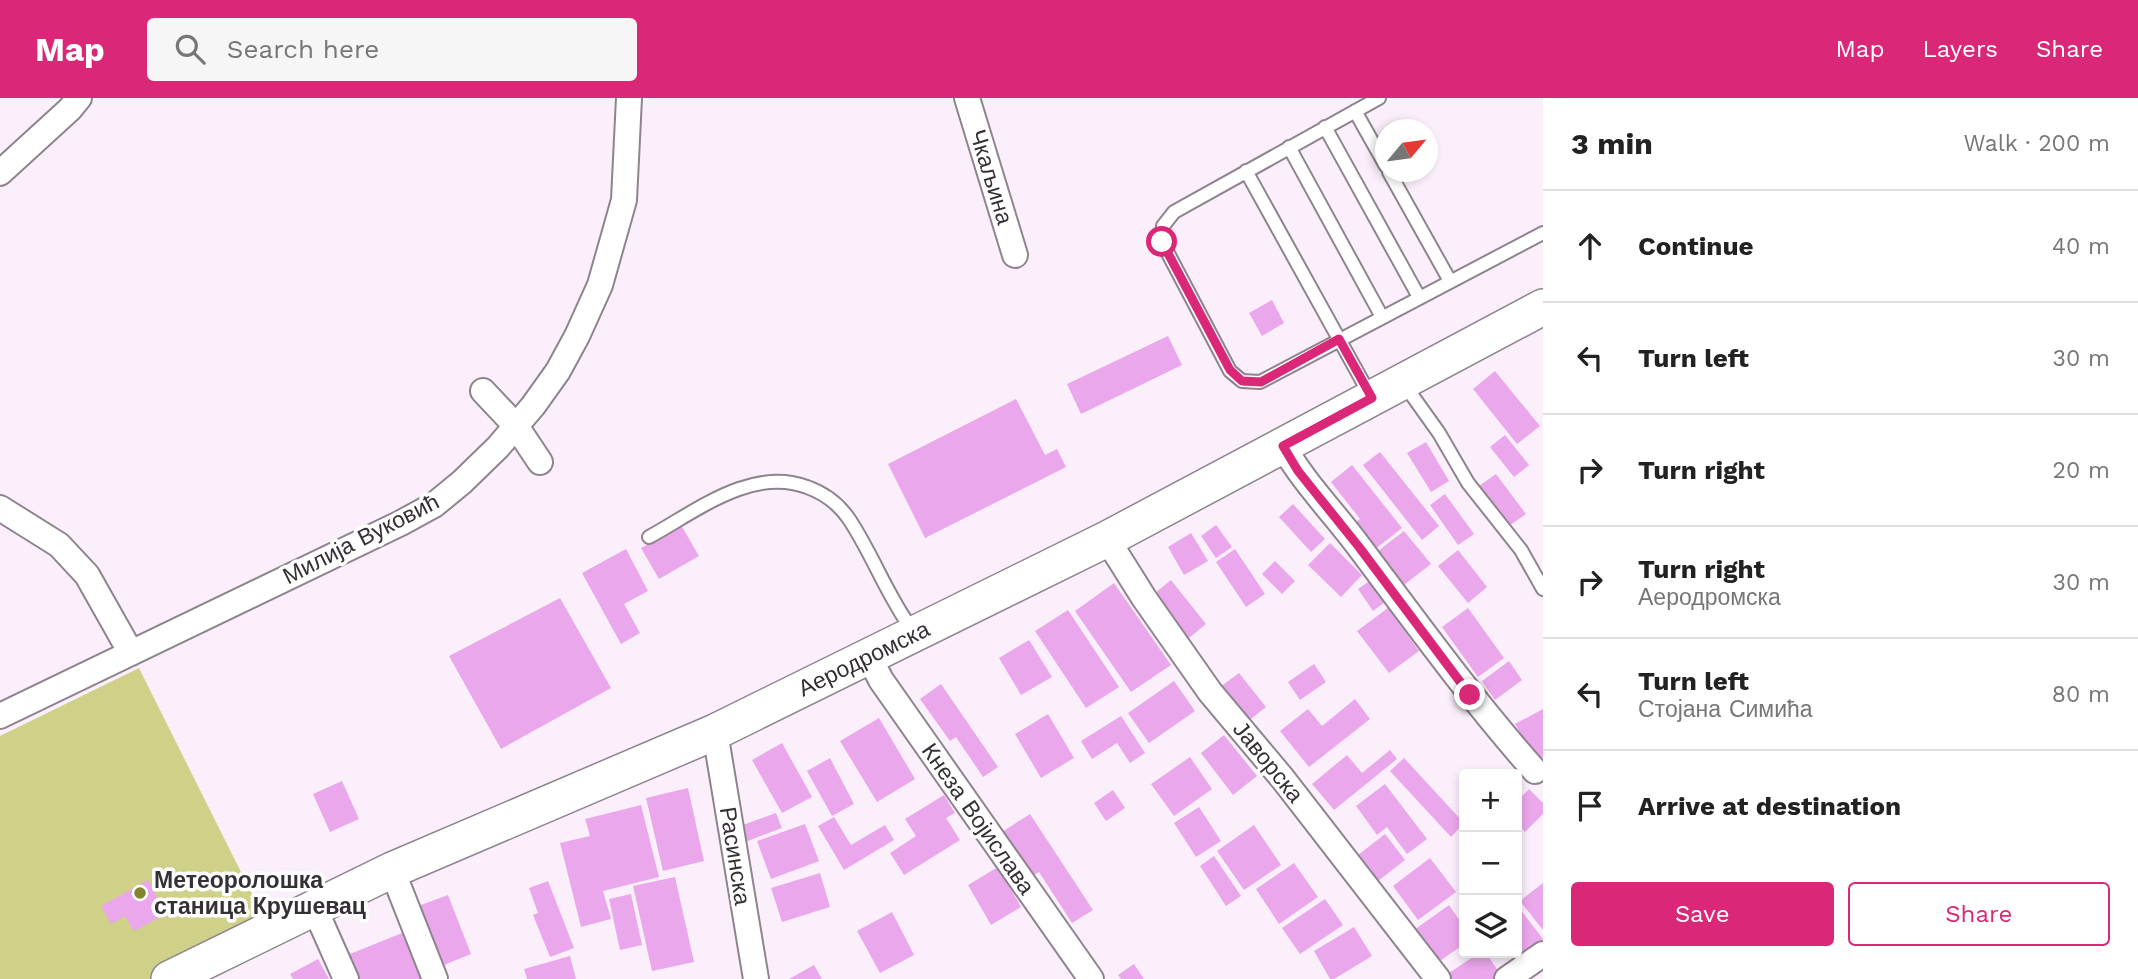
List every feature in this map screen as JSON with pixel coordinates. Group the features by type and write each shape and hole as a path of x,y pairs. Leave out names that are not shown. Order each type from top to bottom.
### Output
{"street":[{"path":"0,173 61,118 79,98"},
{"name":"Милија Вуковић","path":"0,716 401,523 434,505 471,473 516,426 558,371 600,285 624,200 629,98"},
{"name":"Чкаљина","path":"967,98 1015,255"},
{"name":"Аеродромска","path":"169,979 392,870 715,732 869,657 1107,539 1543,307"},
{"path":"483,391 516,426 540,462"},
{"path":"1283,446 1298,471 1359,547 1462,685 1535,771"},
{"path":"0,508 59,545 87,576 131,653"},
{"name":"Јаворска","path":"1107,539 1144,598 1210,692 1283,779 1438,979"},
{"name":"Кнеза Војислава","path":"869,657 881,680 1091,979"},
{"name":"Расинска","path":"715,732 756,979"},
{"path":"392,870 435,979"},
{"path":"314,907 346,979"},
{"path":"1507,979 1543,954"}],"lane":[{"path":"1379,98 1174,212 1163,226 1162,242 1230,370 1242,381 1261,382 1543,233"},
{"path":"1355,111 1375,148"},
{"path":"1325,127 1419,297"},
{"path":"1289,147 1382,317"},
{"path":"1246,171 1372,398"},
{"path":"1395,182 1450,281"},
{"path":"1402,382 1439,433 1468,483 1521,551 1543,589"},
{"path":"649,537 741,487 758,482 779,481 803,485 826,495 850,520 897,610 915,634"}],"green space":[{"path":"139,668 278,946 184,979 0,979 0,736"}],"building":[{"path":"1272,300 1284,323 1262,336 1249,313"},
{"path":"1168,336 1182,365 1081,414 1067,384"},
{"path":"1495,371 1540,426 1517,444 1473,389"},
{"path":"1016,399 1045,455 1057,449 1066,467 925,538 888,464"},
{"path":"1505,435 1529,465 1514,477 1490,447"},
{"path":"1426,442 1449,481 1431,492 1407,453"},
{"path":"1380,452 1439,526 1422,540 1363,465"},
{"path":"1352,465 1402,528 1369,554 1348,528 1360,519 1331,482"},
{"path":"1496,474 1526,514 1506,528 1476,488"},
{"path":"1445,494 1474,534 1458,545 1430,505"},
{"path":"1293,504 1325,539 1311,552 1279,517"},
{"path":"681,525 699,556 659,579 641,548"},
{"path":"1216,525 1232,547 1216,558 1201,536"},
{"path":"1404,531 1431,564 1404,585 1378,551"},
{"path":"1191,533 1208,561 1184,575 1168,547"},
{"path":"1330,543 1362,575 1341,597 1308,565"},
{"path":"626,549 648,591 624,604 640,633 621,644 582,573"},
{"path":"1235,549 1265,594 1246,607 1216,562"},
{"path":"1458,550 1487,587 1468,603 1438,566"},
{"path":"1275,561 1295,581 1282,594 1262,574"},
{"path":"1171,580 1206,624 1184,642 1149,598"},
{"path":"1371,580 1385,602 1373,611 1358,589"},
{"path":"1114,583 1171,665 1131,692 1075,611"},
{"path":"560,598 611,688 501,749 449,656"},
{"path":"1388,608 1419,651 1389,673 1357,631"},
{"path":"1468,608 1504,658 1478,677 1442,627"},
{"path":"1068,610 1119,687 1086,708 1035,631"},
{"path":"1029,640 1052,677 1021,695 999,658"},
{"path":"1509,661 1522,680 1495,700 1482,681"},
{"path":"1314,664 1326,682 1300,700 1288,682"},
{"path":"1239,673 1266,707 1247,722 1220,687"},
{"path":"1174,681 1195,711 1149,743 1128,713"},
{"path":"941,684 998,767 983,777 956,737 950,741 920,699"},
{"path":"1355,699 1370,719 1309,767 1280,731 1308,709 1322,726"},
{"path":"1543,709 1543,758 1537,761 1515,724"},
{"path":"1048,714 1074,758 1041,778 1015,734"},
{"path":"1121,716 1145,753 1130,763 1117,743 1092,759 1081,741"},
{"path":"879,718 915,779 877,802 840,741"},
{"path":"1224,735 1257,776 1233,795 1201,753"},
{"path":"782,743 812,797 782,813 752,760"},
{"path":"1390,750 1397,759 1334,810 1312,784 1347,755 1362,773"},
{"path":"1190,757 1212,789 1174,816 1151,784"},
{"path":"830,758 854,804 832,816 807,771"},
{"path":"1404,758 1459,818 1459,828 1451,837 1390,771"},
{"path":"342,781 359,819 330,832 313,794"},
{"path":"1385,784 1427,839 1407,854 1387,827 1377,835 1356,806"},
{"path":"688,788 704,861 663,871 646,798"},
{"path":"1529,789 1543,803 1543,814 1525,832 1522,829 1522,796"},
{"path":"1113,790 1125,808 1106,821 1094,803"},
{"path":"944,795 955,813 946,818 960,840 904,875 890,853 916,836 905,819"},
{"path":"641,805 659,877 603,891 611,919 581,927 560,843 590,836 585,819"},
{"path":"1199,807 1221,841 1196,857 1174,823"},
{"path":"776,813 782,828 745,842 740,826"},
{"path":"1030,814 1093,910 1072,923 1039,872 1028,879 999,834"},
{"path":"834,817 851,845 885,825 894,840 844,870 818,826"},
{"path":"805,824 819,861 771,879 757,841"},
{"path":"1254,825 1281,865 1244,890 1217,851"},
{"path":"1385,834 1405,860 1378,881 1358,855"},
{"path":"1214,856 1241,896 1226,906 1200,866"},
{"path":"1430,858 1456,892 1418,920 1393,886"},
{"path":"1294,863 1318,897 1279,924 1256,889"},
{"path":"998,867 1021,907 991,925 968,885"},
{"path":"820,873 830,907 782,922 771,888"},
{"path":"675,877 694,962 652,971 633,886"},
{"name":"Метеоролошка станица Крушевац","path":"148,880 166,914 134,931 125,916 111,924 101,906"},
{"path":"548,881 574,948 550,957 533,915 538,913 529,888"},
{"path":"1543,883 1543,930 1522,904 1522,899"},
{"path":"631,894 642,945 620,950 609,899"},
{"path":"448,895 471,954 434,969 410,909"},
{"path":"1325,899 1343,925 1300,954 1282,928"},
{"path":"1449,905 1459,920 1459,948 1437,963 1414,930"},
{"path":"892,912 914,955 880,973 857,931"},
{"path":"1522,912 1543,939 1522,953"},
{"path":"1354,927 1372,956 1330,979 1314,951"},
{"path":"402,933 423,979 350,979 340,958"},
{"path":"570,956 576,979 527,979 524,969"},
{"path":"1472,958 1489,958 1501,975 1495,979 1448,979 1446,975"},
{"path":"318,959 329,979 293,979 290,974"},
{"path":"1134,964 1144,979 1121,979 1118,975"},
{"path":"814,965 822,979 789,979"}],"place":[{"name":"Метеоролошка станица Крушевац","path":"140,893"}],"route":[{"path":"1162,242 1230,370 1242,381 1261,382 1339,339 1372,398 1283,446 1298,471 1320,496 1470,695"}]}
